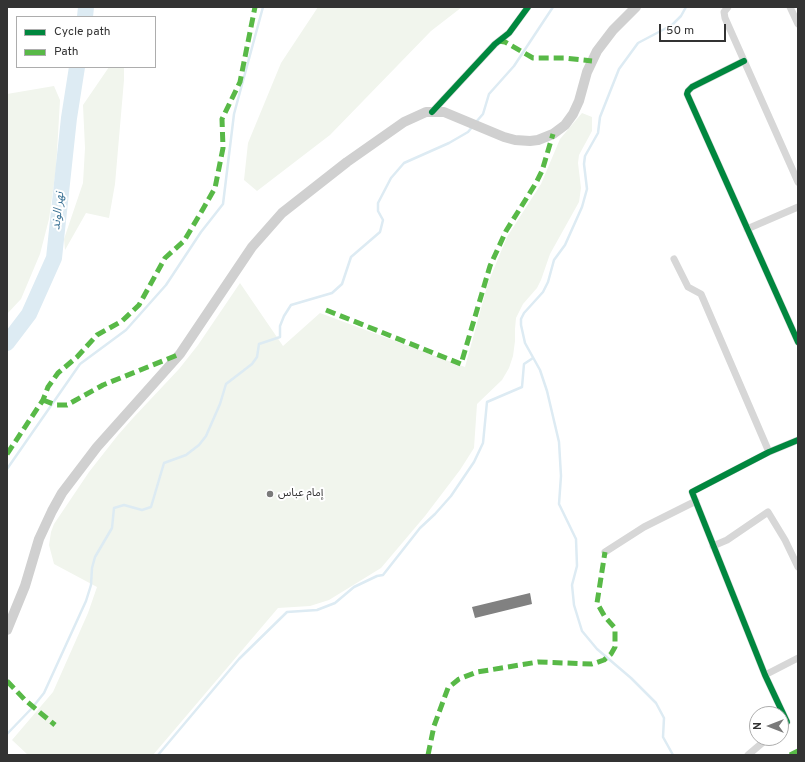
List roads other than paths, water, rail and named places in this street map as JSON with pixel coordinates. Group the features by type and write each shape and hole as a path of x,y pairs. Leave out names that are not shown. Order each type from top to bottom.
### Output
{"main road":[{"path":"7,630 25,586 39,538 62,493 97,447 180,354 252,247 282,213 347,162 404,122 426,112 444,112 504,137 522,141 546,138 559,130 569,120 577,108 587,72 597,51 613,30 636,7"}],"street":[{"path":"432,112 495,44 510,32 528,7"},
{"path":"728,7 724,12 725,18 798,182"},
{"path":"790,7 798,24"},
{"path":"744,61 692,87 687,94 798,342"},
{"path":"747,229 798,207"},
{"path":"674,259 688,287 701,294 769,452"},
{"path":"779,706 692,492 769,452 798,440"},
{"path":"605,552 644,527 696,501"},
{"path":"713,546 727,540 768,512 785,540 798,567"},
{"path":"765,675 798,658"},
{"path":"748,755 759,746"}],"waterway":[{"name":"نهر الوند","path":"85,16 86,7"},
{"path":"7,469 80,364 126,330 166,285 201,232 223,204 234,114 263,7"},
{"path":"476,122 483,114 489,94 514,66 553,7"},
{"path":"673,755 663,737 664,718 656,703 631,678 597,649 582,631 574,605 572,585 577,566 576,539 559,504 561,476 559,442 547,391 540,370 525,343 521,319 524,313 543,292 548,282 554,260 565,245 582,207 587,189 584,164 585,156 598,133 600,117 619,69 638,43 672,25 681,16 686,7"},
{"name":"نهر الوند","path":"7,343 29,314 54,258 69,118 77,68"},
{"path":"7,734 44,693 86,601 91,585 92,568 95,557 112,528 114,508 124,505 142,510 151,507 164,463 186,455 199,445 206,436 220,404 226,384 252,364 257,357 259,344 280,337 280,326 291,305 332,293 342,284 351,257 380,232 383,220 378,211 378,203 391,178 404,163 449,143 468,132 473,126"},
{"path":"158,755 239,659 287,612 317,610 335,603 354,587 377,576 383,575 420,528 451,496 474,462 483,443 487,402 522,387 524,364 533,358"}],"place":[{"name":"إمام عباس","path":"270,494"}]}
